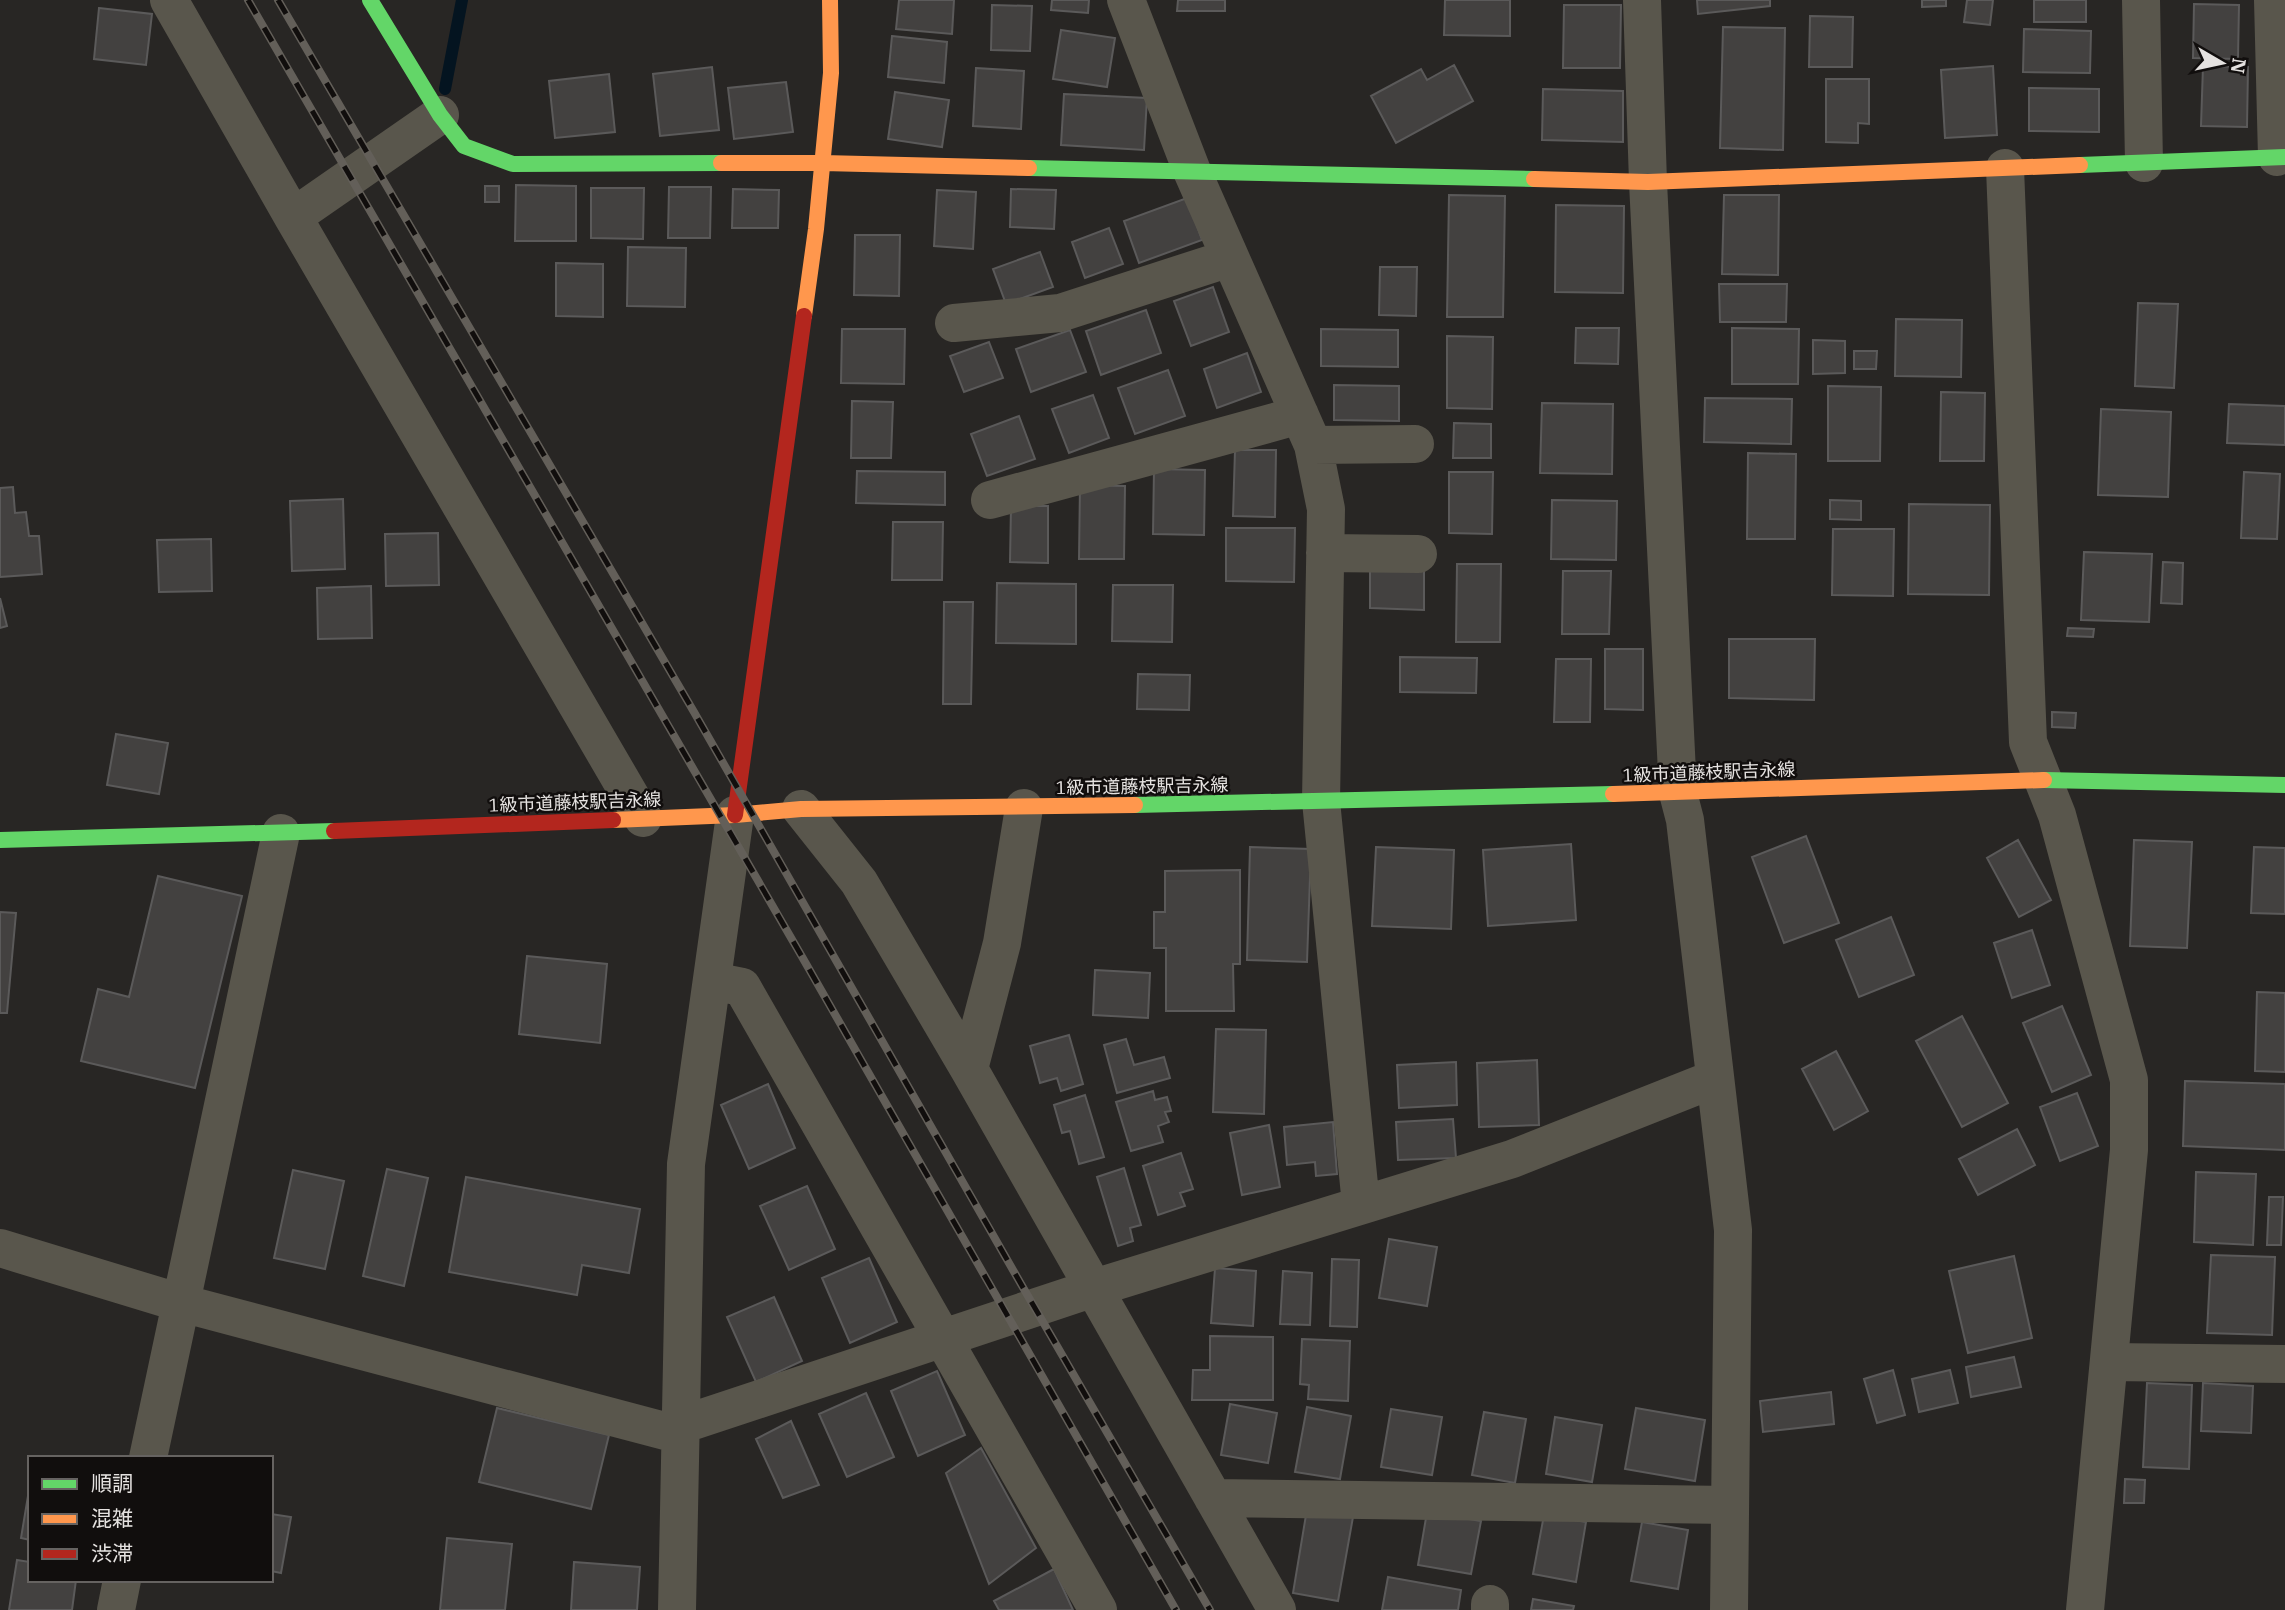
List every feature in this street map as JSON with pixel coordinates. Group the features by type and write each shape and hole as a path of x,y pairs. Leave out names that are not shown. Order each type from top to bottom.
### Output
{"street":[{"path":"169,0 643,818"},
{"path":"370,0 440,115 464,146 513,164 823,163 1648,182 2281,157 2273,0"},
{"path":"677,1610 686,1164 812,257 831,73 830,0"},
{"path":"1126,0 1192,171 1306,430 1326,509 1321,801 1361,1206"},
{"path":"1642,0 1648,182 1678,793 1685,820 1733,1230 1729,1610"},
{"path":"2141,0 2144,163"},
{"path":"293,218 440,115"},
{"path":"2005,168 2028,742 2057,815 2129,1080 2129,1150 2085,1610"},
{"path":"954,323 1060,313 1230,258"},
{"path":"990,500 1306,430 1415,444"},
{"path":"1325,553 1418,554"},
{"name":"1級市道藤枝駅吉永線","path":"0,840 281,833 735,815 801,809 1024,808 1678,793 2044,779 2285,785"},
{"path":"969,1069 1002,943 1024,808"},
{"path":"801,809 859,882 1278,1610"},
{"path":"148,1456 281,833"},
{"path":"712,981 742,987 1098,1610"},
{"path":"0,1248 181,1303 680,1430 1094,1288 1512,1159 1714,1079"},
{"path":"2109,1362 2285,1364"},
{"path":"1213,1498 1730,1505"},
{"path":"116,1610 122,1582"}],"building":[{"path":"899,0 954,0 952,34 896,29"},
{"path":"1052,0 1089,0 1088,13 1051,10"},
{"path":"1178,0 1225,0 1225,11 1177,11"},
{"path":"1445,0 1510,0 1510,36 1444,35"},
{"path":"1697,0 1770,0 1770,6 1698,14"},
{"path":"1922,0 1946,0 1946,6 1922,7"},
{"path":"1967,0 1993,0 1990,25 1964,22"},
{"path":"2034,0 2086,0 2086,22 2034,22"},
{"path":"2194,4 2239,5 2238,59 2193,58"},
{"path":"992,5 1032,6 1030,51 991,50"},
{"path":"1564,5 1621,5 1620,68 1563,68"},
{"path":"99,8 152,14 146,65 94,59"},
{"path":"1810,16 1853,17 1852,67 1809,67"},
{"path":"1723,27 1785,28 1783,150 1720,148"},
{"path":"2024,29 2091,31 2090,73 2023,72"},
{"path":"1061,30 1115,38 1107,87 1053,79"},
{"path":"892,36 947,42 944,83 888,77"},
{"path":"1454,65 1473,101 1396,143 1371,96 1421,69 1427,80"},
{"path":"1993,66 1997,135 1945,138 1941,70"},
{"path":"2203,66 2248,67 2247,127 2201,126"},
{"path":"712,67 719,130 660,136 653,74"},
{"path":"976,68 1024,71 1021,129 973,126"},
{"path":"609,74 615,132 555,138 549,81"},
{"path":"1826,79 1869,79 1869,124 1858,123 1858,143 1826,142"},
{"path":"786,82 793,132 734,139 728,88"},
{"path":"2029,88 2099,89 2099,132 2029,131"},
{"path":"1543,89 1623,91 1623,142 1542,140"},
{"path":"895,92 949,100 942,147 888,139"},
{"path":"1064,94 1147,98 1144,150 1061,145"},
{"path":"516,185 576,186 576,241 515,241"},
{"path":"485,186 499,186 499,202 485,202"},
{"path":"669,187 711,187 710,238 668,238"},
{"path":"591,188 644,188 643,239 591,238"},
{"path":"733,189 779,190 778,228 732,228"},
{"path":"1011,189 1056,190 1054,229 1010,227"},
{"path":"937,190 976,192 973,249 934,246"},
{"path":"1449,195 1505,196 1503,317 1447,317"},
{"path":"1724,195 1779,195 1778,275 1722,274"},
{"path":"1187,198 1202,240 1139,263 1124,221"},
{"path":"1556,205 1624,206 1623,293 1555,292"},
{"path":"1109,228 1123,264 1085,278 1072,242"},
{"path":"855,235 900,235 899,296 854,295"},
{"path":"628,247 686,248 685,307 627,306"},
{"path":"1040,252 1053,287 1006,304 993,269"},
{"path":"556,263 603,264 603,317 556,316"},
{"path":"1380,267 1417,267 1416,316 1379,315"},
{"path":"1719,284 1787,284 1786,322 1720,322"},
{"path":"1213,287 1229,332 1191,346 1174,301"},
{"path":"2138,303 2178,304 2174,388 2135,386"},
{"path":"1146,310 1161,353 1101,375 1086,331"},
{"path":"1896,319 1962,320 1961,377 1895,376"},
{"path":"1576,328 1619,328 1618,364 1575,363"},
{"path":"1732,328 1799,329 1798,384 1732,384"},
{"path":"842,329 905,329 904,384 841,383"},
{"path":"1321,329 1398,330 1398,367 1321,366"},
{"path":"1070,330 1086,372 1031,392 1016,349"},
{"path":"1447,336 1493,337 1492,409 1447,408"},
{"path":"1813,340 1845,341 1845,373 1813,374"},
{"path":"989,342 1003,378 964,392 950,356"},
{"path":"1854,351 1877,351 1876,369 1854,369"},
{"path":"1247,353 1261,392 1217,408 1204,369"},
{"path":"1168,370 1185,416 1135,434 1118,388"},
{"path":"1334,385 1399,386 1399,421 1334,420"},
{"path":"1828,386 1881,387 1880,461 1828,461"},
{"path":"1941,392 1985,393 1984,461 1940,461"},
{"path":"1093,395 1109,438 1069,453 1052,409"},
{"path":"1705,398 1792,399 1791,444 1704,442"},
{"path":"852,401 893,402 891,458 851,458"},
{"path":"1542,403 1613,404 1612,474 1540,473"},
{"path":"2229,404 2285,406 2285,445 2227,443"},
{"path":"2101,409 2171,412 2168,497 2098,495"},
{"path":"1019,416 1035,459 987,476 971,434"},
{"path":"1454,423 1491,424 1491,458 1453,458"},
{"path":"1235,450 1276,450 1275,517 1233,516"},
{"path":"1748,453 1796,454 1795,539 1747,539"},
{"path":"1154,469 1205,470 1204,535 1153,534"},
{"path":"857,471 945,472 945,505 856,503"},
{"path":"1449,472 1493,472 1492,534 1449,533"},
{"path":"2244,472 2280,474 2277,539 2241,538"},
{"path":"1080,485 1125,486 1124,559 1079,559"},
{"path":"13,487 15,513 26,512 29,536 39,536 42,574 0,577 0,488"},
{"path":"343,499 345,569 292,571 290,501"},
{"path":"1552,500 1617,501 1616,560 1551,559"},
{"path":"1830,500 1861,501 1861,520 1830,519"},
{"path":"1909,504 1990,505 1989,595 1908,594"},
{"path":"1011,506 1048,506 1048,563 1010,562"},
{"path":"893,522 943,522 942,580 892,580"},
{"path":"1226,528 1295,528 1294,582 1226,581"},
{"path":"1833,529 1894,529 1893,596 1832,595"},
{"path":"438,533 439,585 386,586 385,534"},
{"path":"211,539 212,591 159,592 157,540"},
{"path":"2084,552 2152,554 2149,622 2081,620"},
{"path":"2163,562 2183,563 2182,604 2161,603"},
{"path":"1457,564 1501,564 1500,642 1456,642"},
{"path":"1370,569 1424,570 1424,610 1370,608"},
{"path":"1563,571 1611,571 1609,634 1562,634"},
{"path":"997,583 1076,584 1076,644 996,643"},
{"path":"1113,585 1173,585 1172,642 1112,641"},
{"path":"371,586 372,638 318,639 317,588"},
{"path":"0,598 7,626 0,628"},
{"path":"944,602 973,602 971,704 943,704"},
{"path":"2068,628 2094,629 2093,637 2067,636"},
{"path":"1729,639 1815,639 1814,700 1729,698"},
{"path":"1605,649 1643,649 1643,710 1605,709"},
{"path":"1400,657 1477,658 1476,693 1400,692"},
{"path":"1556,659 1591,659 1590,722 1554,722"},
{"path":"1138,674 1190,675 1189,710 1137,709"},
{"path":"2052,712 2076,713 2075,728 2052,727"},
{"path":"116,734 168,743 159,794 107,785"},
{"path":"1806,836 1839,923 1784,943 1752,857"},
{"path":"2018,840 2051,900 2019,917 1987,858"},
{"path":"2134,840 2192,842 2187,948 2130,946"},
{"path":"1571,844 1576,920 1488,926 1483,850"},
{"path":"1250,847 1311,849 1307,962 1247,960"},
{"path":"1376,847 1454,850 1451,929 1372,926"},
{"path":"2254,847 2285,848 2285,914 2251,913"},
{"path":"1240,870 1240,964 1233,964 1234,1011 1166,1011 1166,948 1154,948 1154,912 1165,912 1165,871"},
{"path":"158,876 242,896 195,1088 81,1061 98,989 129,997"},
{"path":"0,912 16,913 7,1013 0,1013"},
{"path":"1891,917 1914,975 1859,997 1836,940"},
{"path":"2032,930 2050,985 2012,998 1994,943"},
{"path":"527,956 607,964 600,1043 519,1034"},
{"path":"1095,970 1150,973 1148,1018 1093,1015"},
{"path":"2257,992 2285,993 2285,1072 2255,1071"},
{"path":"2062,1006 2091,1075 2052,1092 2023,1023"},
{"path":"1962,1016 2008,1103 1962,1127 1916,1041"},
{"path":"1216,1029 1266,1030 1264,1114 1213,1112"},
{"path":"1069,1035 1083,1084 1061,1091 1057,1078 1040,1083 1030,1046"},
{"path":"1126,1039 1134,1065 1164,1057 1170,1078 1117,1093 1104,1045"},
{"path":"1836,1051 1868,1111 1834,1130 1802,1069"},
{"path":"1537,1060 1539,1125 1479,1127 1477,1063"},
{"path":"1456,1062 1457,1105 1399,1108 1397,1065"},
{"path":"2185,1081 2285,1084 2285,1150 2183,1146"},
{"path":"768,1084 795,1148 749,1169 721,1105"},
{"path":"1153,1091 1155,1100 1167,1097 1171,1111 1165,1112 1169,1122 1158,1126 1163,1142 1131,1151 1116,1102"},
{"path":"2077,1093 2098,1146 2060,1161 2040,1107"},
{"path":"1085,1095 1104,1157 1079,1164 1070,1131 1062,1133 1054,1105"},
{"path":"1453,1119 1456,1158 1398,1160 1396,1122"},
{"path":"1333,1122 1337,1174 1316,1176 1315,1162 1287,1165 1284,1127"},
{"path":"1269,1125 1280,1187 1242,1195 1230,1133"},
{"path":"2017,1129 2035,1165 1978,1195 1959,1159"},
{"path":"1181,1153 1193,1189 1180,1193 1185,1206 1158,1215 1143,1166"},
{"path":"1124,1168 1141,1225 1130,1228 1133,1241 1118,1246 1097,1177"},
{"path":"387,1169 428,1178 404,1286 363,1276"},
{"path":"293,1170 344,1181 325,1269 274,1258"},
{"path":"2196,1172 2256,1174 2253,1245 2194,1242"},
{"path":"466,1177 640,1209 629,1273 582,1265 577,1295 449,1272"},
{"path":"807,1186 835,1249 789,1270 760,1206"},
{"path":"2269,1197 2283,1197 2281,1245 2267,1245"},
{"path":"1389,1239 1437,1247 1427,1306 1379,1298"},
{"path":"2211,1255 2275,1257 2272,1335 2207,1333"},
{"path":"2014,1256 2032,1338 1968,1353 1949,1271"},
{"path":"869,1258 897,1322 850,1343 822,1278"},
{"path":"1332,1259 1359,1260 1357,1327 1330,1326"},
{"path":"1215,1268 1256,1271 1253,1326 1211,1323"},
{"path":"1283,1271 1312,1273 1310,1325 1280,1324"},
{"path":"774,1297 802,1361 756,1382 727,1317"},
{"path":"1210,1336 1273,1337 1273,1400 1192,1400 1193,1370 1210,1370"},
{"path":"1302,1339 1350,1341 1348,1401 1308,1399 1309,1385 1300,1384"},
{"path":"2014,1357 2021,1387 1971,1397 1966,1367"},
{"path":"1893,1370 1905,1415 1877,1423 1864,1379"},
{"path":"1950,1370 1958,1403 1919,1412 1912,1379"},
{"path":"937,1371 965,1435 918,1456 891,1391"},
{"path":"2147,1383 2192,1385 2189,1469 2143,1467"},
{"path":"2203,1383 2253,1386 2251,1433 2201,1431"},
{"path":"1831,1392 1834,1424 1763,1432 1760,1401"},
{"path":"866,1393 894,1457 847,1477 819,1414"},
{"path":"1230,1404 1277,1413 1268,1463 1221,1455"},
{"path":"1307,1407 1351,1416 1340,1479 1295,1472"},
{"path":"497,1408 609,1435 591,1509 479,1482"},
{"path":"1636,1408 1705,1420 1695,1481 1625,1469"},
{"path":"1391,1409 1442,1417 1432,1475 1381,1467"},
{"path":"1484,1412 1526,1419 1515,1483 1472,1475"},
{"path":"1555,1417 1602,1425 1592,1482 1546,1474"},
{"path":"791,1421 819,1485 783,1498 756,1439"},
{"path":"981,1448 1036,1548 989,1584 946,1473"},
{"path":"2125,1479 2145,1480 2144,1503 2124,1503"},
{"path":"28,1496 28,1540 21,1538"},
{"path":"1307,1509 1353,1517 1338,1601 1293,1593"},
{"path":"1427,1512 1481,1521 1471,1574 1418,1565"},
{"path":"273,1514 291,1517 281,1573 273,1571"},
{"path":"1544,1515 1586,1522 1576,1582 1533,1574"},
{"path":"1642,1522 1688,1530 1678,1589 1631,1581"},
{"path":"447,1538 512,1544 505,1610 440,1610"},
{"path":"17,1560 28,1562 28,1582 76,1582 72,1610 9,1610"},
{"path":"574,1562 640,1567 637,1610 571,1610"},
{"path":"1054,1569 1073,1610 999,1610 994,1601"},
{"path":"1388,1577 1461,1590 1458,1610 1382,1610"},
{"path":"1533,1599 1574,1606 1573,1610 1531,1610"}],"waterway":[{"path":"445,89 462,0"}],"railway":[{"path":"248,0 801,955 1176,1610"},
{"path":"278,0 694,712 1210,1610"}],"traffic: fast":[{"path":"370,0 440,115 464,146 513,164 721,163"},
{"path":"2080,165 2285,157"},
{"path":"1029,168 1534,179"},
{"path":"2044,780 2285,785"},
{"path":"1135,805 1613,794"},
{"path":"0,840 334,831"}],"traffic: slow":[{"path":"804,316 816,229 831,73 830,0"},
{"path":"721,163 1029,168"},
{"path":"1534,179 1648,182 2080,165"},
{"path":"1613,794 2044,780"},
{"path":"613,820 735,815 801,809 1135,805"}],"traffic: jam":[{"path":"735,815 804,316"},
{"path":"334,831 613,820"}]}
